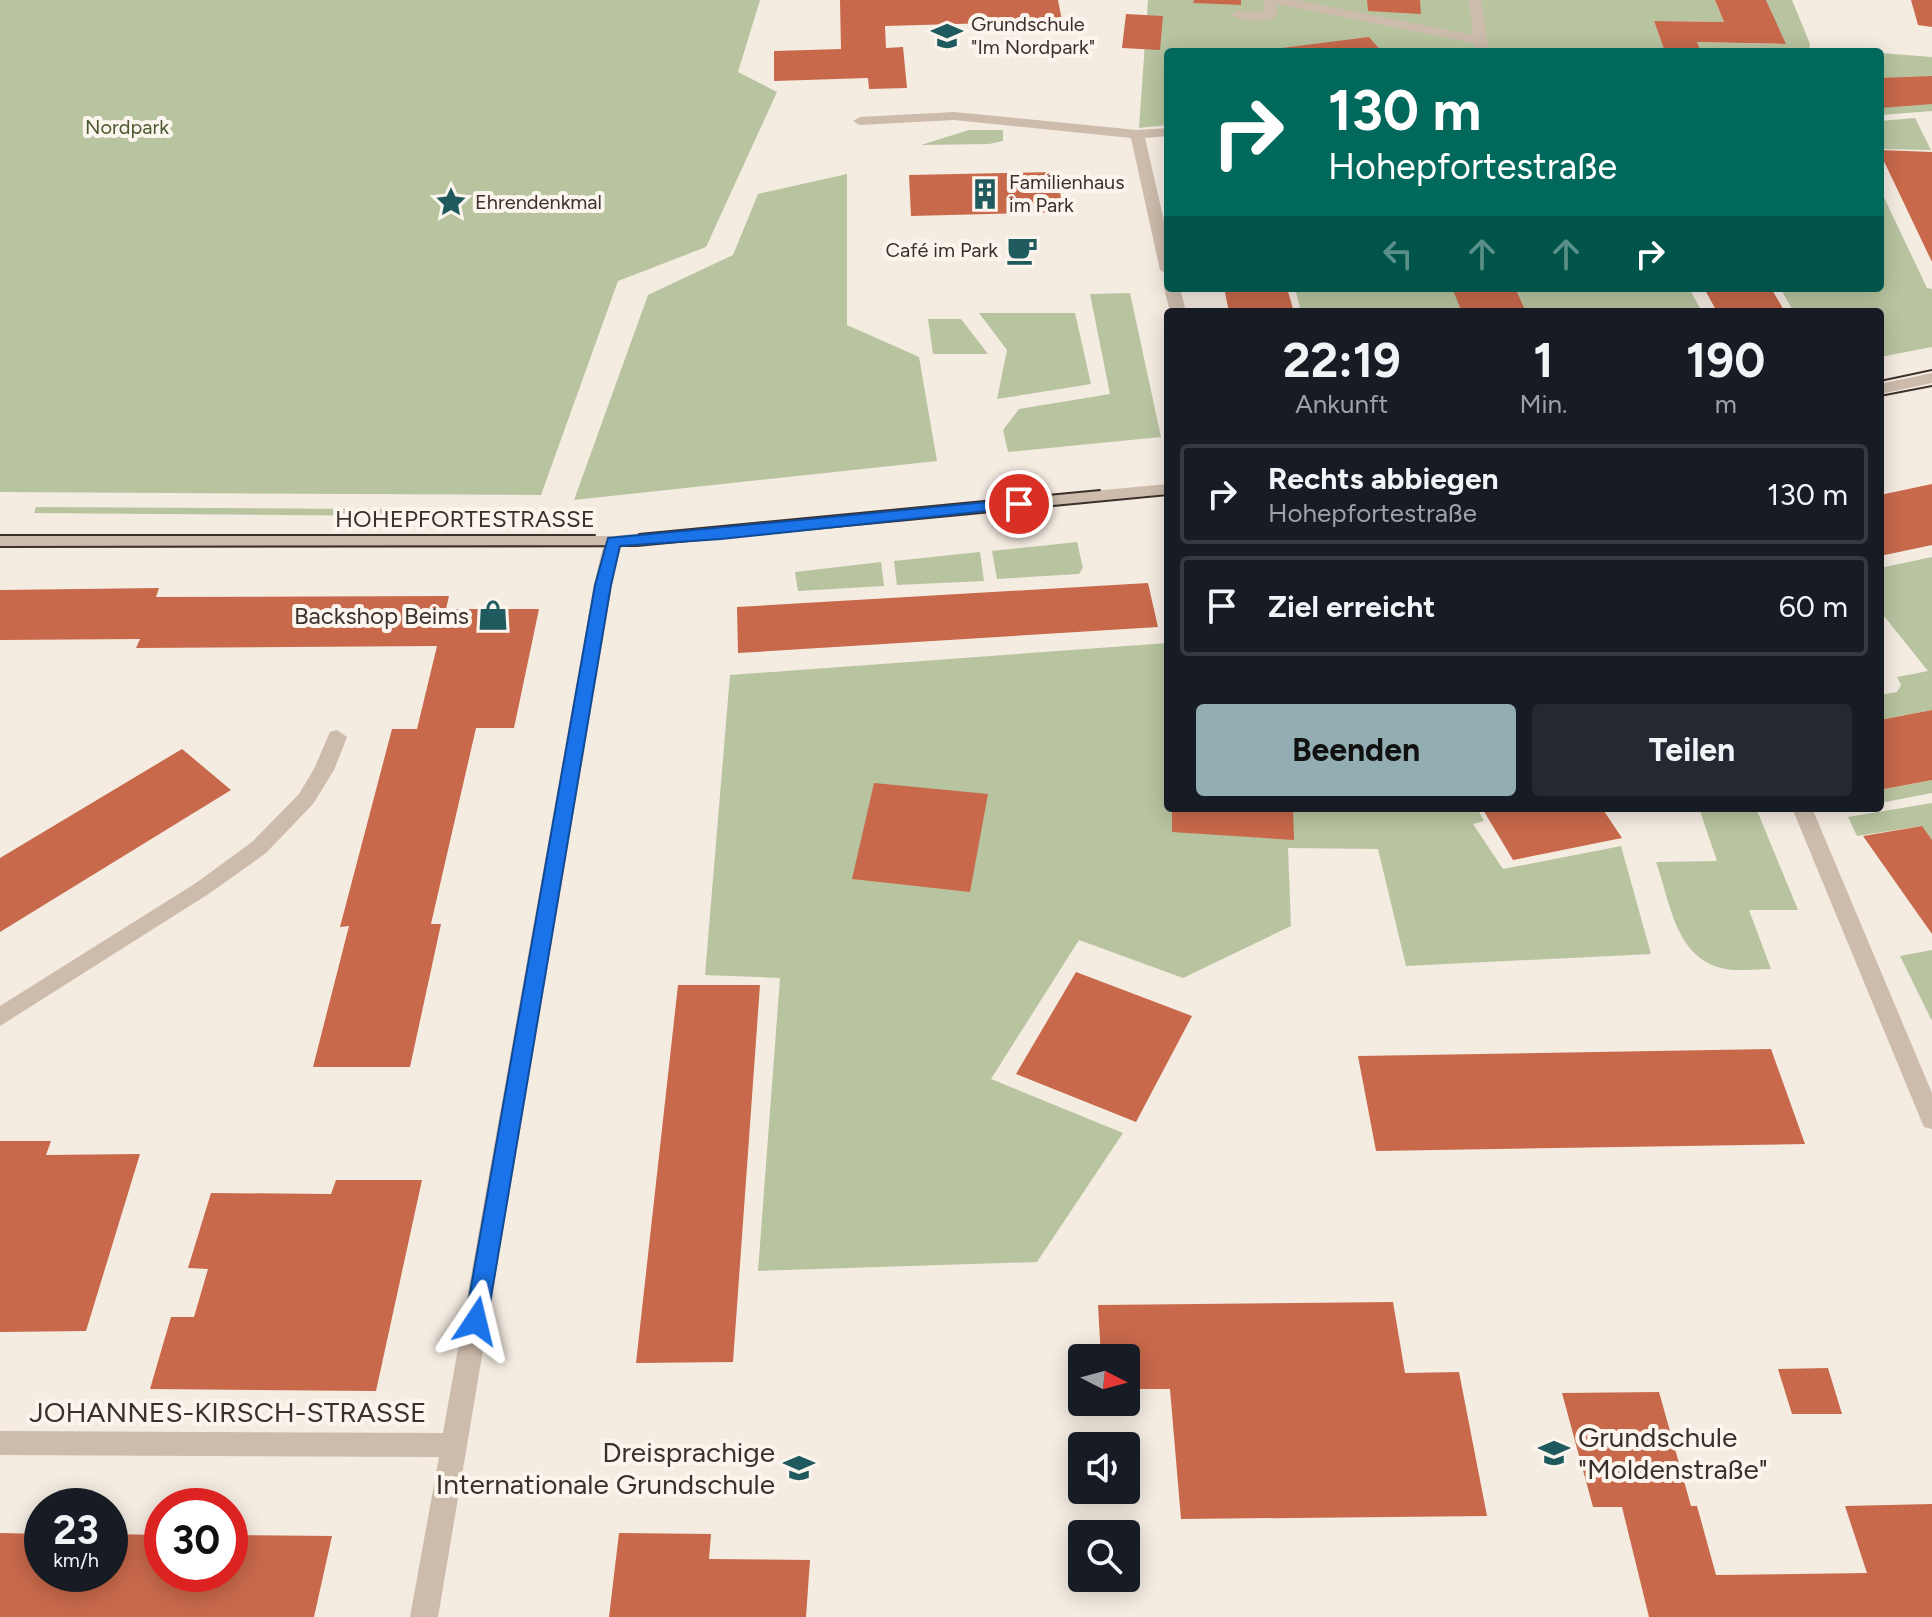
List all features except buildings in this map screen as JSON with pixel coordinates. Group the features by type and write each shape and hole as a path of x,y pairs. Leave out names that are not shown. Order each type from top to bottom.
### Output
{"street":[{"path":"1237,15 1271,16 1270,0"},
{"path":"1277,0 1481,46 1475,0"},
{"path":"860,121 954,116 1137,134 1164,132"},
{"path":"1137,134 1164,252"},
{"path":"1884,388 1932,378"},
{"name":"HOHEPFORTESTRASSE","path":"0,542 613,542 1164,489"},
{"path":"424,1617 603,585 613,542"},
{"path":"0,1017 261,848 302,803 329,760 337,737"},
{"path":"1804,812 1932,1120"},
{"name":"JOHANNES-KIRSCH-STRASSE","path":"0,1443 455,1445"}],"green space":[{"name":"Nordpark","path":"0,0 760,0 738,72 777,92 706,247 618,281 541,495 0,492"},
{"path":"1148,0 1715,0 1724,22 1654,21 1664,48 1164,48 1164,125 1139,128"},
{"path":"1766,0 1792,0 1810,48 1699,48 1697,42 1785,44"},
{"path":"1884,53 1932,57 1932,111 1884,115"},
{"path":"1915,118 1931,150 1884,149 1884,121"},
{"path":"969,130 1003,130 1003,141 921,145"},
{"path":"847,174 847,325 919,357 937,461 574,500 648,295 733,255 758,194"},
{"path":"1884,197 1927,288 1932,289 1932,347 1884,356 1884,308 1792,308 1782,292 1884,292"},
{"path":"1296,292 1691,292 1700,308 1300,308"},
{"path":"1130,293 1161,437 1008,452 1003,430 1019,409 1110,394 1090,294"},
{"path":"979,313 1075,313 1091,384 997,399 1007,350"},
{"path":"928,319 961,319 988,354 933,354"},
{"path":"36,507 520,510 521,517 34,513"},
{"path":"1077,542 1083,568 1079,574 997,579 992,551"},
{"path":"980,552 984,581 897,585 894,561"},
{"path":"1932,557 1932,710 1884,719 1884,694 1897,692 1901,685 1897,677 1928,671 1884,616 1884,567"},
{"path":"881,562 884,586 798,591 795,572"},
{"path":"1164,643 1164,812 1479,812 1484,821 1473,824 1503,869 1621,846 1651,954 1406,966 1378,849 1288,848 1291,926 1183,978 1079,940 991,1079 1123,1133 1037,1262 758,1271 780,978 705,975 730,675"},
{"path":"1932,780 1932,793 1884,802 1884,787 1886,789"},
{"path":"1932,803 1932,840 1921,826 1857,836 1848,817"},
{"path":"1700,812 1758,812 1798,910 1749,910 1771,969 1727,969 1706,962 1693,952 1676,925 1656,862 1717,861"},
{"path":"1932,950 1932,1021 1900,956"}],"tram line":[{"path":"1884,380 1932,370"},
{"path":"1884,395 1932,386"},
{"path":"639,534 1100,490"},
{"path":"0,547 637,546 1164,495"},
{"path":"0,535 595,535"}],"place":[{"name":"Grundschule \"Im Nordpark\"","path":"947,36"},
{"name":"Familienhaus im Park","path":"985,194"},
{"name":"Ehrendenkmal","path":"451,202"},
{"name":"Café im Park","path":"1022,250"},
{"name":"Backshop Beims","path":"493,615"},
{"name":"Grundschule \"Moldenstraße\"","path":"1554,1453"},
{"name":"Dreisprachige Internationale Grundschule","path":"799,1468"}],"route":[{"path":"476,1321 603,585 613,542 1019,504"}]}
